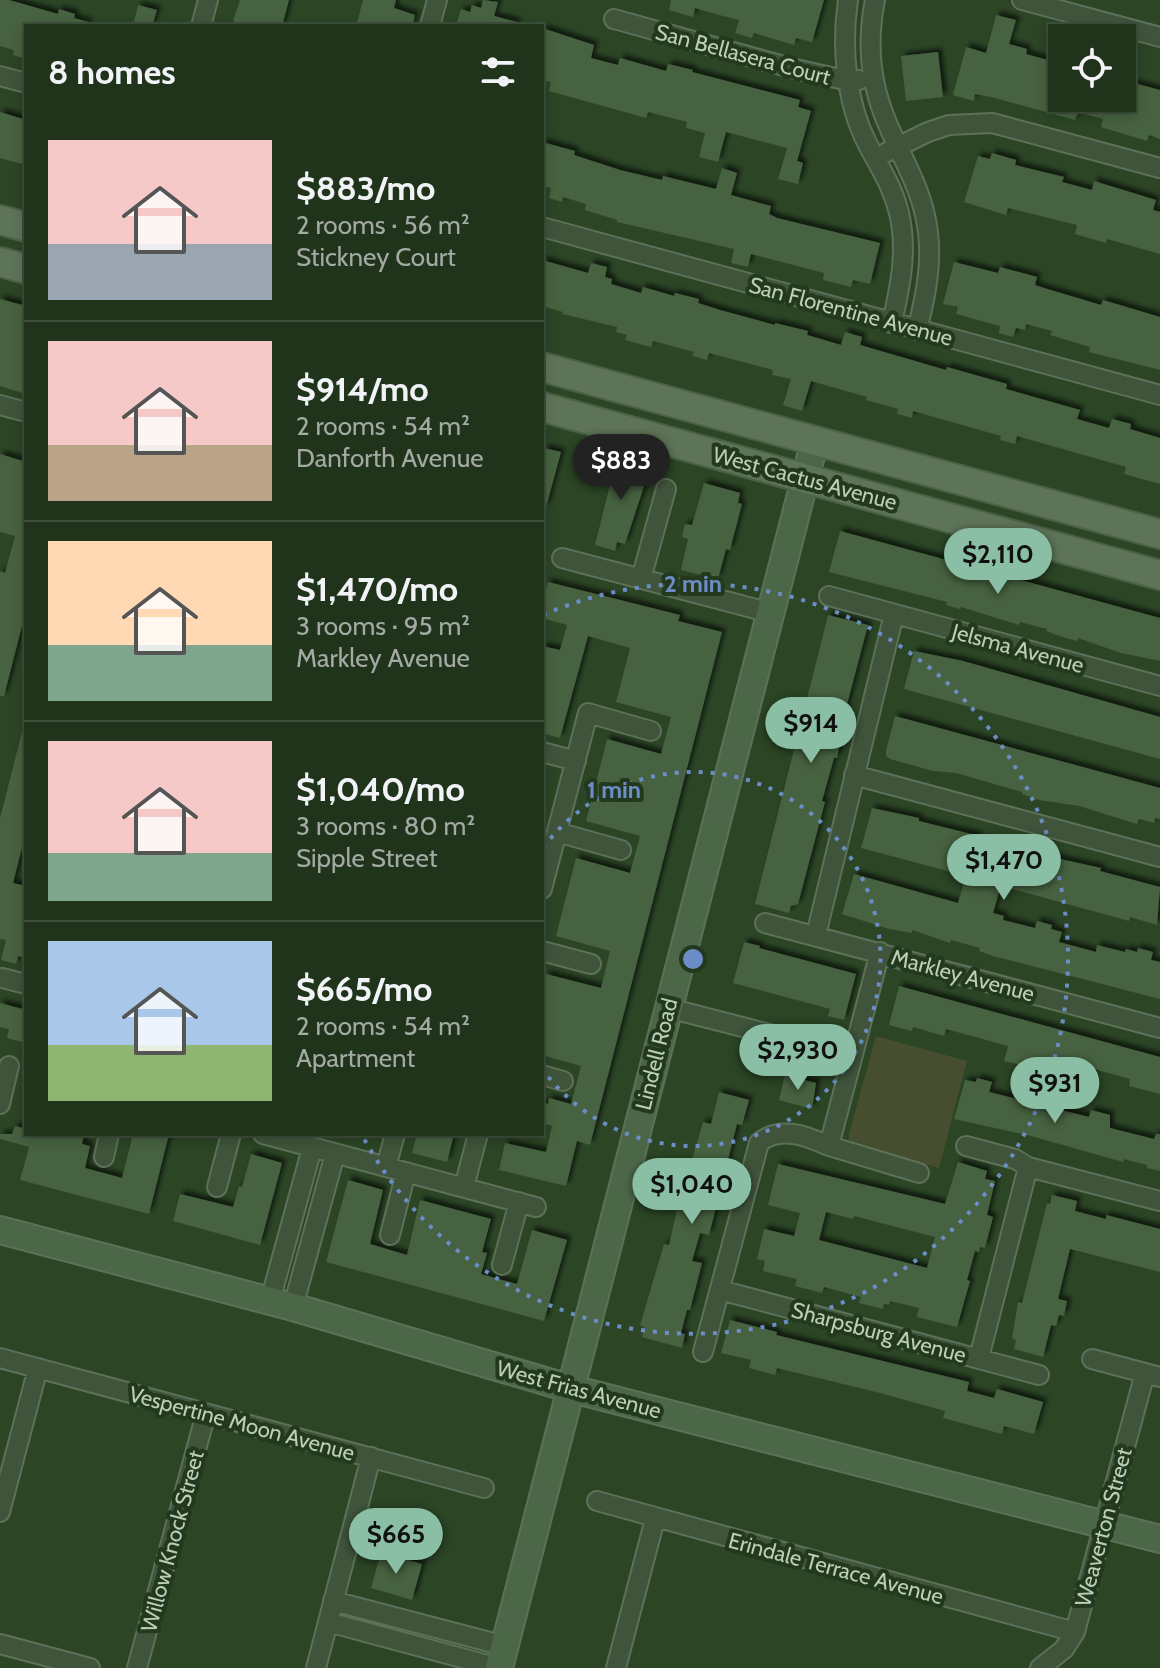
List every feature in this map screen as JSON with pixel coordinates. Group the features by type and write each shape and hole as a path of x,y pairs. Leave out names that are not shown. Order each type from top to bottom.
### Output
{"main road":[{"path":"0,220 24,226"},
{"path":"0,262 24,268"},
{"name":"West Cactus Avenue","path":"544,368 1160,534"},
{"name":"West Cactus Avenue","path":"544,408 1160,575"}],"street":[{"path":"202,24 208,0"},
{"path":"431,24 437,0"},
{"path":"848,0 845,56 849,81 861,127 891,186 900,215 903,248 901,284 892,323"},
{"path":"875,0 870,40 874,77 885,118 913,173 920,194 930,248 929,277 917,330"},
{"path":"1022,0 1160,37"},
{"name":"San Bellasera Court","path":"614,19 849,81 874,77"},
{"path":"0,76 24,82"},
{"path":"876,158 949,125 992,123 1160,168"},
{"name":"San Florentine Avenue","path":"544,228 1160,395"},
{"path":"0,405 24,411"},
{"name":"Lindell Road","path":"501,1661 815,440"},
{"path":"641,579 666,489"},
{"path":"562,558 771,613"},
{"name":"Jelsma Avenue","path":"829,596 1160,686"},
{"path":"816,935 894,614"},
{"path":"544,881 588,713 651,731"},
{"path":"544,753 576,761"},
{"path":"854,775 1160,857"},
{"path":"557,832 621,850"},
{"name":"Markley Avenue","path":"765,923 1160,1028"},
{"path":"544,952 591,964"},
{"path":"829,1146 880,952"},
{"path":"2,978 24,984"},
{"path":"668,1008 852,1055"},
{"path":"0,1104 12,1067"},
{"path":"544,1076 563,1081"},
{"path":"703,1352 759,1143 767,1136 790,1133 845,1153 919,1173"},
{"path":"104,1157 109,1136"},
{"path":"217,1187 230,1136"},
{"path":"274,1136 528,1205 502,1265"},
{"path":"386,1167 394,1136"},
{"path":"464,1187 477,1136"},
{"path":"966,1146 1015,1159 1028,1167 1160,1201"},
{"path":"281,1304 312,1148"},
{"path":"281,1304 335,1154"},
{"path":"979,1358 1028,1167"},
{"path":"390,1235 406,1172"},
{"name":"West Frias Avenue","path":"0,1230 281,1304 572,1389 1160,1539"},
{"name":"Sharpsburg Avenue","path":"720,1290 1039,1375"},
{"name":"Vespertine Moon Avenue","path":"0,1358 484,1488"},
{"path":"1092,1359 1152,1375"},
{"path":"0,1512 38,1368"},
{"name":"Weaverton Street","path":"1040,1668 1064,1649 1075,1632 1152,1375"},
{"name":"Willow Knock Street","path":"137,1668 206,1413"},
{"path":"316,1668 371,1457"},
{"name":"Erindale Terrace Avenue","path":"597,1501 1075,1632"},
{"path":"616,1668 655,1519"},
{"path":"333,1601 501,1661"},
{"path":"328,1622 501,1661"},
{"path":"0,1644 90,1668"}],"green space":[{"path":"876,1036 967,1061 939,1168 855,1146 849,1141"}],"building":[{"path":"0,0 58,14 59,9 88,22 24,24 24,58 13,55 14,50 0,46"},
{"path":"240,0 289,0 283,24 241,24 233,21"},
{"path":"363,0 396,0 394,8 415,15 413,24 357,24"},
{"path":"483,0 498,2 494,16 517,24 457,24 461,9 470,12 472,5 481,8"},
{"path":"671,0 824,0 812,42 796,38 794,45 754,33 752,38 735,33 739,20 695,8 693,17 669,10"},
{"path":"138,5 157,10 153,24 133,24"},
{"path":"996,15 1016,20 1009,44 1027,49 1026,54 1048,60 1048,112 1078,112 1075,120 991,97 975,94 974,101 953,95 966,47 986,53"},
{"path":"544,29 594,45 591,58 618,65 620,58 666,71 668,64 800,100 798,107 811,111 797,161 803,163 798,184 778,179 787,148 726,132 718,162 699,157 705,133 686,128 687,122 648,112 646,118 549,91 551,82 544,80"},
{"path":"938,52 943,97 906,101 901,56"},
{"path":"1136,84 1160,90 1160,139 1149,135 1147,141 1101,127 1103,119 1078,112 1136,112"},
{"path":"0,112 24,119 24,164 0,158"},
{"path":"544,143 575,151 574,155 620,170 662,180 663,176 716,189 722,168 737,173 731,195 771,206 769,214 777,218 880,243 870,284 853,280 851,287 823,280 824,273 751,254 748,267 731,263 734,249 617,222 585,210 586,204 563,197 562,202 549,198 551,188 544,186"},
{"path":"992,153 1016,160 1015,165 1064,177 1062,182 1092,190 1094,181 1156,200 1153,210 1160,212 1160,254 1107,239 1106,243 1075,234 1077,225 1008,208 1006,215 964,202 978,156 990,159"},
{"path":"544,261 588,273 591,263 607,267 605,277 612,279 611,284 641,293 643,287 699,299 698,303 808,331 807,335 841,345 845,332 862,337 860,345 1007,384 1006,389 1080,410 1077,419 1109,428 1112,419 1131,424 1130,429 1160,438 1160,484 1124,474 1126,467 1017,436 1015,444 1000,440 1001,436 913,411 912,418 897,414 898,409 866,400 867,397 811,381 802,411 783,405 791,379 772,375 773,370 709,353 707,360 692,356 694,352 653,341 651,347 625,340 627,335 616,332 617,327 544,307"},
{"path":"954,262 998,273 1000,267 1037,277 1035,285 1044,288 1101,305 1103,300 1160,317 1160,370 1089,352 1090,347 1050,335 1052,331 1026,324 1025,330 1016,328 1013,337 999,333 1000,326 956,314 958,307 943,304"},
{"path":"0,299 24,305 24,393 0,386"},
{"path":"544,448 561,452 544,507"},
{"path":"0,454 24,461 24,618 4,696 0,696 0,571 5,573 15,536 0,532"},
{"path":"612,458 650,468 625,544 617,542 615,551 595,545 610,485 601,482"},
{"path":"704,483 740,493 738,503 742,504 730,550 726,549 718,579 681,570 688,539 682,537 685,524 692,525"},
{"path":"840,531 1160,618 1160,661 1121,653 1078,638 1078,641 1062,637 1047,629 1020,622 1019,625 946,605 947,602 829,572"},
{"path":"548,582 680,615 678,621 722,632 590,1145 577,1141 566,1186 499,1170 505,1143 546,1152 552,1126 544,1124 544,1103 548,1104 549,1098 571,1104 581,1066 544,1056 546,974 601,988 610,951 556,936 576,858 630,873 640,836 586,821 607,739 661,754 671,717 616,702 630,648 588,636 560,738 544,734 544,646 560,650 567,625 544,619 544,595"},
{"path":"828,615 868,625 798,904 791,906 789,913 755,904"},
{"path":"914,651 963,661 1160,717 1160,759 904,689"},
{"path":"895,716 1160,788 1160,819 1155,818 1154,823 1139,819 1137,824 1079,806 1039,800 956,773 933,771 890,759 886,756 886,750"},
{"path":"24,732 24,840 13,883 24,886 24,958 18,956 16,964 1,960 6,940 0,939 0,818"},
{"path":"872,808 979,836 977,840 1008,849 1014,844 1037,850 1042,855 1101,868 1100,871 1160,887 1157,925 1130,917 1129,921 1001,886 993,913 1004,916 1003,920 1035,928 1037,921 1052,925 1051,929 1062,932 1059,942 1096,952 1097,945 1125,952 1126,949 1137,952 1138,948 1153,952 1151,960 1160,962 1160,999 993,956 979,951 980,948 951,940 950,943 912,930 912,933 889,929 842,914 854,874 958,903 966,876 861,848"},
{"path":"744,942 856,974 844,1020 828,1016 830,1009 733,983"},
{"path":"899,986 1160,1057 1160,1094 1129,1086 1130,1079 1094,1069 1091,1079 1080,1076 1079,1080 1064,1076 1066,1069 1034,1060 1033,1063 1022,1060 1021,1065 1004,1061 1008,1046 946,1029 944,1036 913,1027 912,1031 889,1025"},
{"path":"0,1003 24,1009 24,1042 7,1038 9,1029 0,1027"},
{"path":"785,1075 816,1083 812,1109 779,1100"},
{"path":"977,1078 992,1082 989,1092 1089,1117 1091,1110 1110,1115 1110,1128 1154,1139 1156,1134 1160,1134 1160,1171 1124,1159 1123,1162 1031,1136 954,1119 965,1080 976,1082"},
{"path":"719,1092 749,1100 742,1125 737,1124 709,1235 700,1233 692,1261 702,1263 681,1333 685,1334 682,1348 642,1337 644,1327 640,1325 664,1244 669,1245 677,1210 680,1211 703,1122 711,1124"},
{"path":"15,1126 24,1128 24,1136 84,1136 82,1144 90,1146 85,1168 122,1178 132,1136 168,1136 149,1214 20,1180 29,1147 0,1139 0,1134 12,1134"},
{"path":"416,1136 453,1138 447,1162 412,1153"},
{"path":"251,1154 282,1163 260,1245 173,1221 180,1194 233,1207"},
{"path":"958,1162 987,1171 985,1179 995,1181 987,1215 993,1217 985,1248 975,1251 957,1327 917,1317 919,1308 890,1301 889,1305 884,1304 883,1309 859,1303 861,1297 824,1287 822,1293 795,1286 797,1279 763,1271 765,1261 757,1259 764,1229 794,1236 800,1213 768,1205 778,1164 945,1204","holes":["826,1212 853,1219 854,1216 935,1237 927,1268 819,1240"]},
{"path":"348,1180 383,1190 370,1244 407,1255 420,1200 491,1219 482,1252 487,1253 481,1274 517,1284 532,1230 567,1240 544,1321 326,1262"},
{"path":"1052,1195 1077,1201 1075,1211 1106,1219 1106,1215 1160,1229 1160,1272 1070,1249 1058,1299 1067,1301 1064,1316 1059,1315 1056,1326 1051,1325 1043,1357 1014,1349 1016,1340 1012,1338 1018,1302 1022,1303 1047,1203 1050,1204"},
{"path":"730,1320 777,1332 776,1335 969,1382 967,1391 994,1398 997,1389 1043,1402 1034,1434 1004,1426 1002,1434 943,1418 945,1411 880,1393 777,1368 775,1375 749,1368 751,1360 721,1353"},
{"path":"381,1552 422,1564 412,1600 371,1588"}]}
